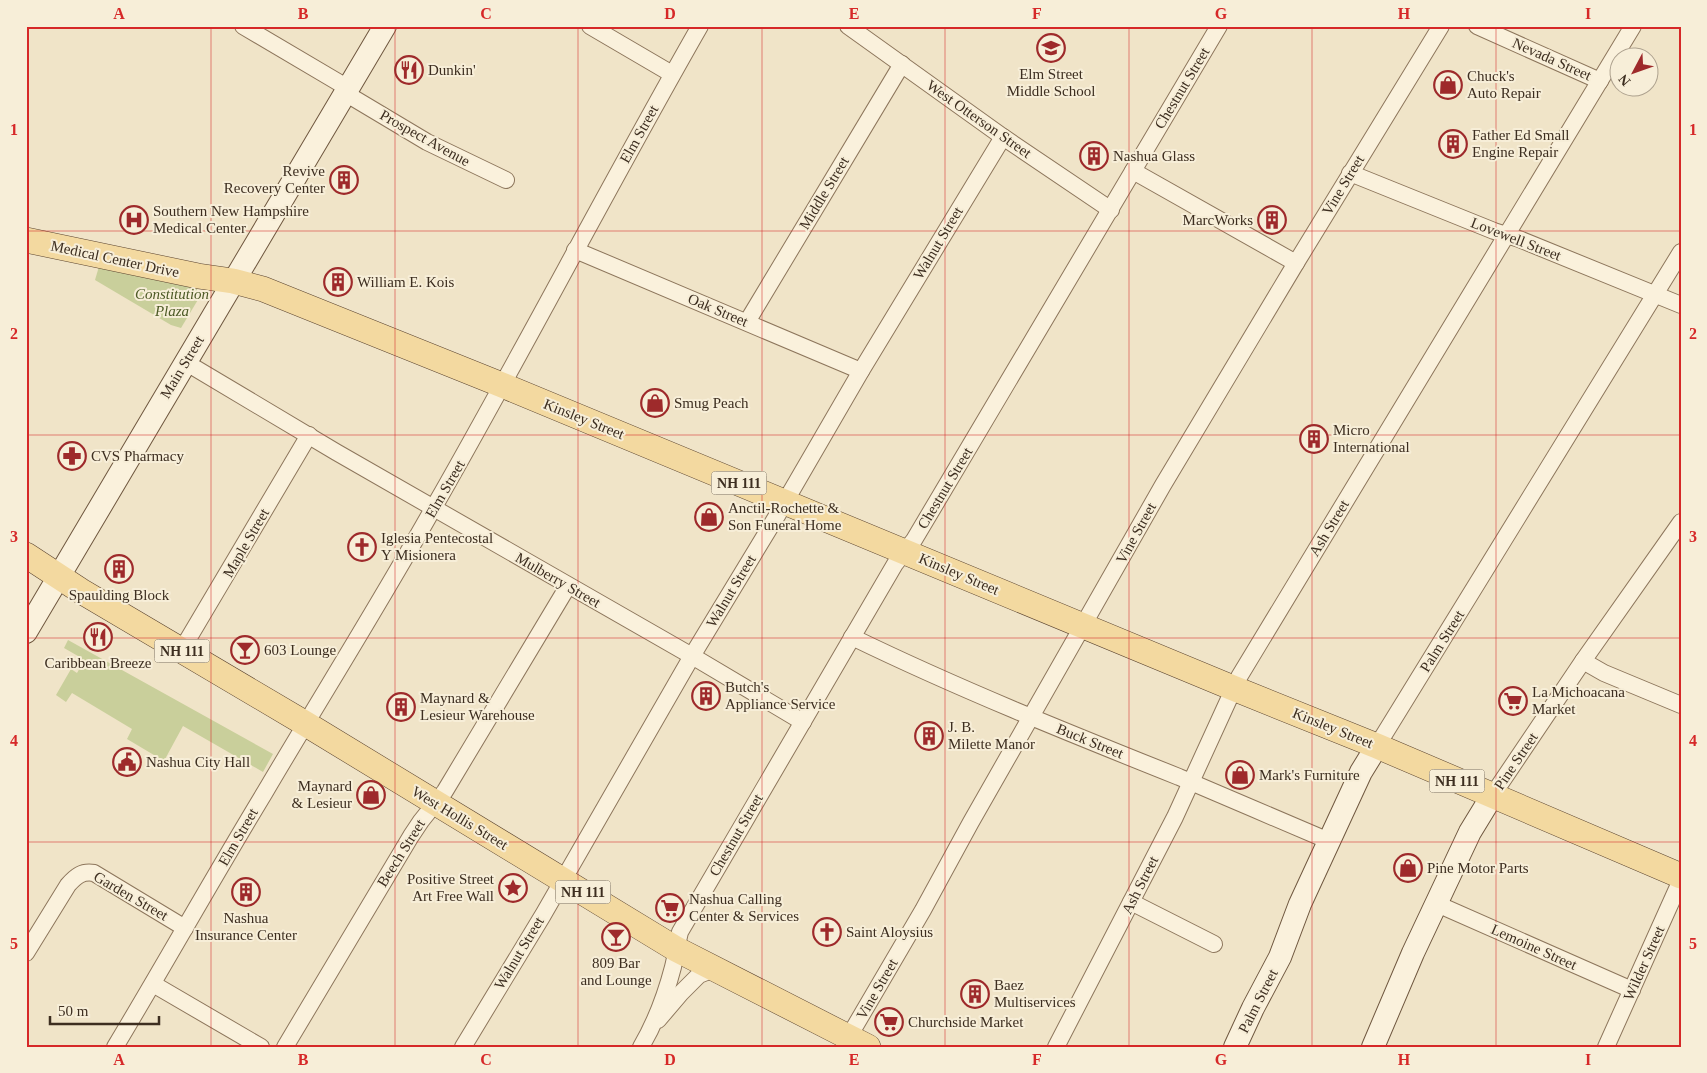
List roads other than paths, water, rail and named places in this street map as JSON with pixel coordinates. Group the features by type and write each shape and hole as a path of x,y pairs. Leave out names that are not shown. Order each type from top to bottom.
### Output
{"main road":[{"name":"Main Street","path":"26,632 384,26"},
{"name":"Medical Center Drive","path":"26,240 198,276 233,281"},
{"name":"Kinsley Street","path":"233,281 263,289 502,385 1377,746 1681,876"},
{"name":"NH 111","path":"26,555 59,577"},
{"name":"West Hollis Street","path":"59,577 306,724 676,949 853,1044"},
{"name":"Palm Street","path":"1235,1047 1252,1008 1280,957 1297,910 1329,841 1365,765 1377,746"},
{"name":"Pine Street","path":"1372,1047 1474,824 1492,796"}],"street":[{"name":"Prospect Avenue","path":"243,26 427,142 506,180"},
{"path":"590,26 672,74"},
{"name":"Elm Street","path":"115,1047 262,795 434,508 700,26"},
{"name":"West Otterson Street","path":"848,26 1111,210"},
{"name":"Chestnut Street","path":"644,1041 667,985 680,932 895,564 914,540 1219,26"},
{"name":"Vine Street","path":"853,1044 1030,717 1162,486 1350,173 1441,26"},
{"name":"Nevada Street","path":"1477,26 1600,81"},
{"name":"Ash Street","path":"1056,1047 1175,818 1233,688 1633,26"},
{"name":"Middle Street","path":"746,322 902,64"},
{"name":"Walnut Street","path":"463,1047 563,880 692,656 785,502 860,371 1003,136"},
{"path":"1133,171 1296,263"},
{"name":"Lovewell Street","path":"1350,173 1681,305"},
{"name":"Oak Street","path":"575,250 860,371"},
{"name":"Palm Street","path":"1377,746 1681,252"},
{"name":"Mulberry Street","path":"184,362 803,722"},
{"name":"Maple Street","path":"181,651 309,435"},
{"name":"Pine Street","path":"1492,796 1583,661 1678,531"},
{"name":"Beech Street","path":"285,1047 411,836 445,791 568,586"},
{"name":"Buck Street","path":"852,637 945,681 1329,841"},
{"path":"1583,661 1604,673 1681,705"},
{"name":"Garden Street","path":"26,953 68,884 82,872 94,873 186,928"},
{"name":"Wilder Street","path":"1606,1047 1681,880"},
{"path":"1131,902 1214,944"},
{"name":"Lemoine Street","path":"1437,904 1632,990"},
{"name":"Chestnut Street","path":"644,1041 659,1018 691,983 699,975 714,969"},
{"path":"153,984 261,1047"}],"place":[{"name":"Elm Street Middle School","path":"1051,48"},
{"name":"Dunkin'","path":"409,70"},
{"name":"Chuck's Auto Repair","path":"1448,85"},
{"name":"Father Ed Small Engine Repair","path":"1453,144"},
{"name":"Nashua Glass","path":"1094,156"},
{"name":"Revive Recovery Center","path":"344,180"},
{"name":"Southern New Hampshire Medical Center","path":"134,220"},
{"name":"MarcWorks","path":"1272,220"},
{"name":"William E. Kois","path":"338,282"},
{"name":"Smug Peach","path":"655,403"},
{"name":"Micro International","path":"1314,439"},
{"name":"CVS Pharmacy","path":"72,456"},
{"name":"Anctil-Rochette & Son Funeral Home","path":"709,517"},
{"name":"Iglesia Pentecostal Y Misionera","path":"362,547"},
{"name":"Spaulding Block","path":"119,569"},
{"name":"Caribbean Breeze","path":"98,637"},
{"name":"603 Lounge","path":"245,650"},
{"name":"Butch's Appliance Service","path":"706,696"},
{"name":"La Michoacana Market","path":"1513,701"},
{"name":"Maynard & Lesieur Warehouse","path":"401,707"},
{"name":"J. B. Milette Manor","path":"929,736"},
{"name":"Nashua City Hall","path":"127,762"},
{"name":"Mark's Furniture","path":"1240,775"},
{"name":"Maynard & Lesieur","path":"371,795"},
{"name":"Pine Motor Parts","path":"1408,868"},
{"name":"Positive Street Art Free Wall","path":"513,888"},
{"name":"Nashua Insurance Center","path":"246,892"},
{"name":"Nashua Calling Center & Services","path":"670,908"},
{"name":"Saint Aloysius","path":"827,932"},
{"name":"809 Bar and Lounge","path":"616,937"},
{"name":"Baez Multiservices","path":"975,994"},
{"name":"Churchside Market","path":"889,1022"}],"park label":[{"name":"Constitution Plaza","path":"172,302"}]}
